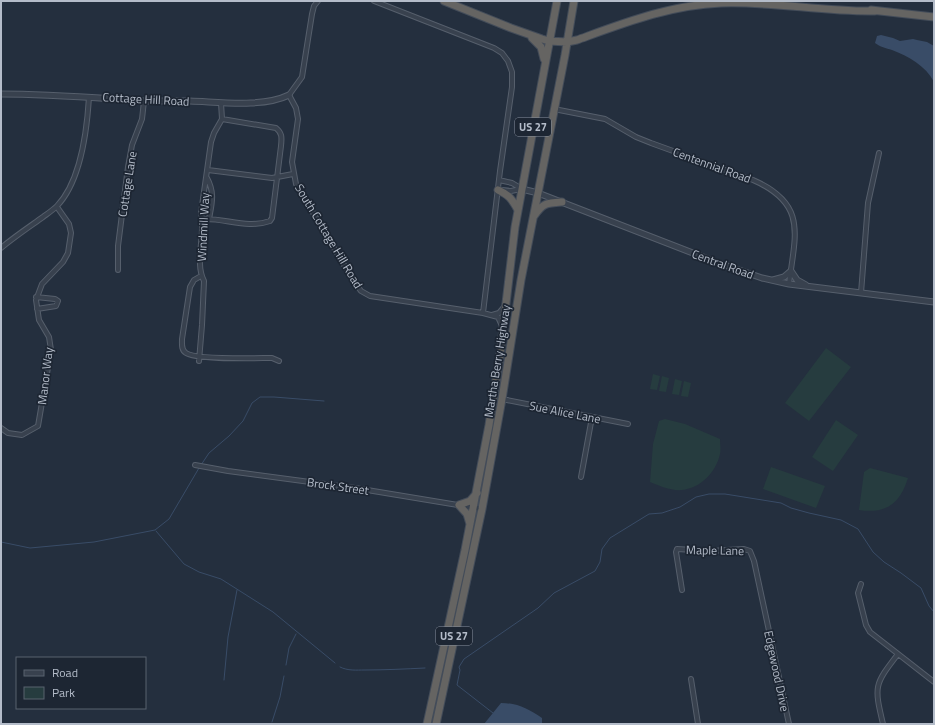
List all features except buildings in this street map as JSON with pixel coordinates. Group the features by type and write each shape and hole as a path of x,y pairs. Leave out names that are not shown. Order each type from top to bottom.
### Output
{"highway":[{"path":"444,1 526,34 549,41 567,42 577,40 647,15 692,6 748,4 798,6 848,12 875,11"},
{"name":"Martha Berry Highway","path":"427,724 470,527 478,508 477,493 494,397 513,240 557,1"},
{"name":"Martha Berry Highway","path":"436,724 478,508 502,399 521,280 574,1"},
{"path":"788,1 934,17"},
{"path":"526,34 536,40 541,47 544,65"},
{"path":"498,190 507,194 512,199 518,210"},
{"path":"533,218 546,203 562,202"},
{"path":"494,397 502,399"},
{"path":"470,527 467,514 459,505 470,501 477,493"}],"street":[{"path":"289,95 302,78 312,14 314,6 318,1"},
{"path":"374,1 494,48 502,53 508,61 512,72 512,86 483,313"},
{"name":"Cottage Hill Road","path":"1,94 35,94 221,103 267,102 281,99 289,95"},
{"name":"South Cottage Hill Road","path":"289,95 296,108 298,118 292,162 296,184 361,291 370,296 492,315"},
{"path":"2,246 56,207 64,198 71,186 82,154 88,123 89,97"},
{"name":"Cottage Lane","path":"118,270 118,246 128,167 132,145 142,119 144,100"},
{"name":"Windmill Way","path":"202,276 194,280 190,287 182,345 184,352 199,359 204,281 202,276 200,250 203,219 201,213 214,134 222,119 221,103"},
{"name":"Centennial Road","path":"554,109 605,119 636,137 753,180 770,188 783,199 795,223 796,238 790,284"},
{"path":"203,219 242,224 266,223 270,221 273,211 282,137 280,132 276,128 222,119"},
{"path":"861,293 868,203 879,153"},
{"path":"208,170 272,178 293,174"},
{"name":"Windmill Way","path":"207,178 213,196 209,219"},
{"name":"Central Road","path":"499,180 512,183 522,189 562,202 743,273 790,284 934,302"},
{"name":"Central Road","path":"498,190 511,191 522,189"},
{"path":"37,309 56,306 58,301 55,299 36,297 42,284 63,262 68,253 71,233 69,224 56,207"},
{"path":"772,281 784,277 791,271 798,280 809,286"},
{"name":"Manor Way","path":"1,428 8,433 22,435 38,426 50,350 48,337 39,320 36,297"},
{"path":"492,315 499,313 506,305"},
{"path":"492,315 498,317 503,328"},
{"path":"199,359 272,358 279,361"},
{"name":"Sue Alice Lane","path":"502,399 628,424"},
{"path":"581,477 592,417"},
{"name":"Brock Street","path":"195,465 228,471 355,488 478,508"},
{"name":"Maple Lane","path":"682,590 676,552 677,549 710,551 748,549 754,561 766,617"},
{"path":"860,584 858,593 866,625 870,632 934,682"},
{"name":"Edgewood Drive","path":"766,617 789,724"},
{"path":"883,724 877,698 877,689 882,675 898,654"},
{"path":"691,679 698,724"}],"green space":[{"path":"826,348 851,367 809,421 785,403"},
{"path":"653,374 660,376 657,390 650,389"},
{"path":"662,376 669,378 666,392 659,391"},
{"path":"675,379 682,381 679,395 672,394"},
{"path":"684,381 691,383 688,397 681,396"},
{"path":"665,419 685,424 720,439 720,454 715,467 707,478 689,489 674,490 650,482 653,444 659,421"},
{"path":"836,420 858,435 833,471 812,457"},
{"path":"771,467 825,486 816,508 763,489"},
{"path":"870,468 908,478 901,495 891,505 877,510 859,510 864,472"}],"water":[{"path":"881,35 900,41 913,39 927,42 934,46 934,82 931,76 916,62 904,55 875,43 877,36"},
{"path":"501,703 518,705 527,709 542,718 542,724 484,724"}],"waterway":[{"path":"201,465 209,453 229,436 243,421 252,403 260,397 324,401"},
{"path":"1,542 30,548 94,542 155,530 169,519 199,468"},
{"path":"493,713 457,685 460,670 459,667 464,659 538,608 554,593 595,571 600,562 602,549 610,538 649,514 662,513 680,507 696,497 709,494 725,494 781,503 791,508 841,520 858,529 873,552 884,562 921,588 929,606 934,612"},
{"path":"156,531 184,564 199,572 221,579 273,612 335,663"},
{"path":"224,680 228,637 237,590"},
{"path":"286,665 289,648 296,634"},
{"path":"340,667 355,670 425,668"},
{"path":"272,722 280,697 284,676"}]}
